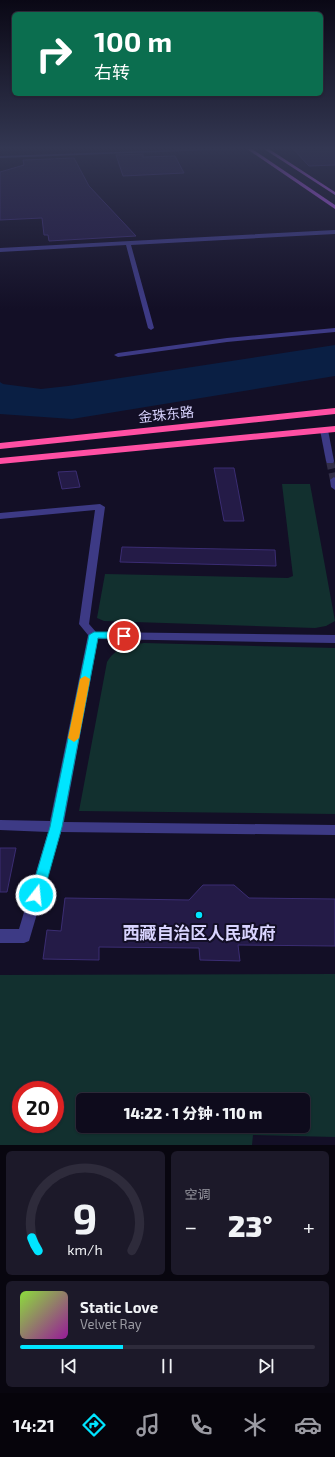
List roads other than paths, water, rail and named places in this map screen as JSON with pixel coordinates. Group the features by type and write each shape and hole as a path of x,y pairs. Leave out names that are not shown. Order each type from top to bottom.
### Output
{"highway":[{"name":"金珠东路","path":"0,446 335,411"},
{"path":"0,461 335,429"}],"street":[{"path":"0,250 335,232"},
{"path":"128,243 151,328"},
{"path":"118,355 227,340 335,330"},
{"path":"324,430 330,461"},
{"path":"0,516 100,507 84,624 94,635 335,639"},
{"path":"0,936 24,936 56,827 94,635"},
{"path":"0,825 335,830"}],"water":[{"path":"335,345 335,376 72,419 0,414 0,382 3,384 41,389"}],"tunnel":[{"path":"330,461 334,480"}],"place":[{"name":"西藏自治区人民政府","path":"199,915"}]}
